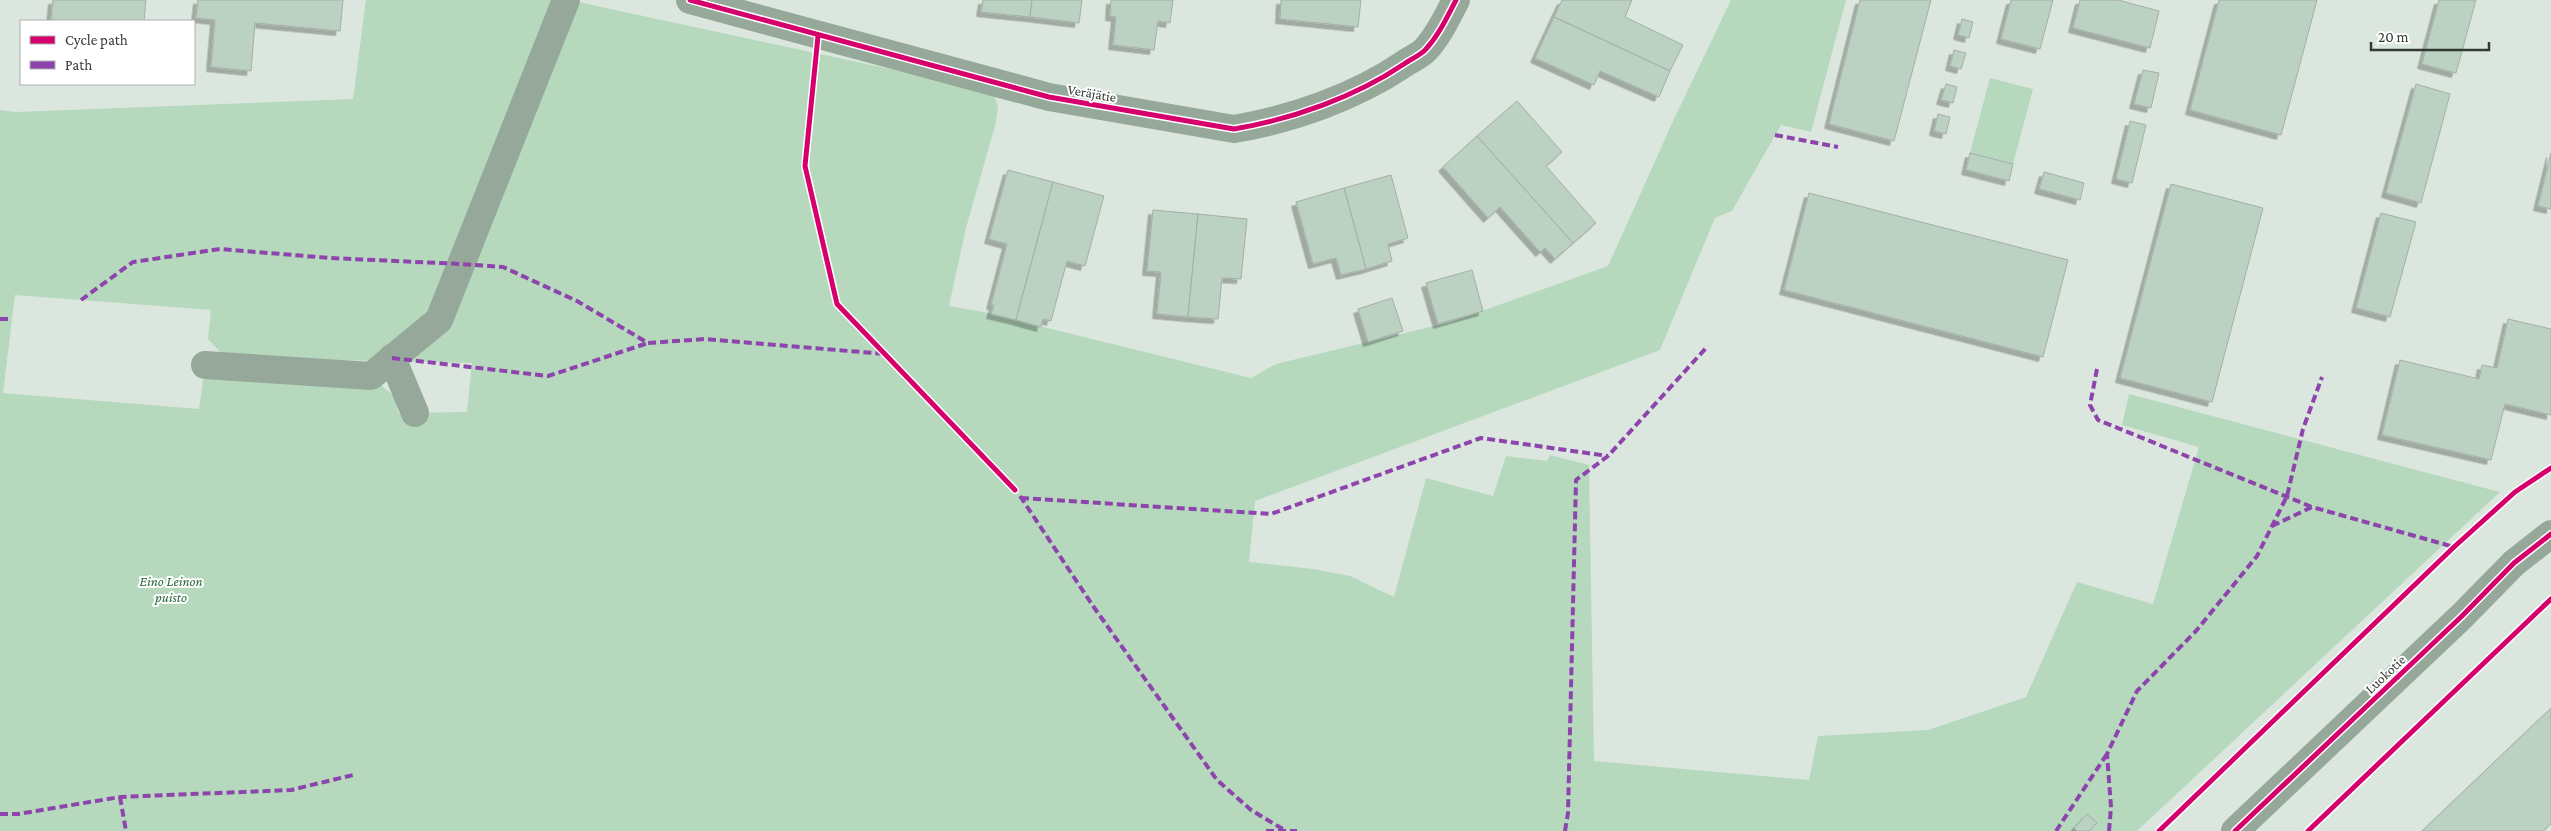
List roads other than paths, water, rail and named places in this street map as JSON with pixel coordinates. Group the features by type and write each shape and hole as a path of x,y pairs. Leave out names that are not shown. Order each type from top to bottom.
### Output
{"street":[{"path":"205,366 371,376 439,320 566,0"},
{"name":"Veräjätie","path":"690,0 1049,97 1234,129 1258,125 1333,101 1382,79 1425,50 1440,30 1456,0"},
{"path":"392,358 415,413"},
{"name":"Luokotie","path":"2235,831 2514,563 2551,534"}],"park label":[{"name":"Eino Leinon puisto","path":"171,590"}]}
